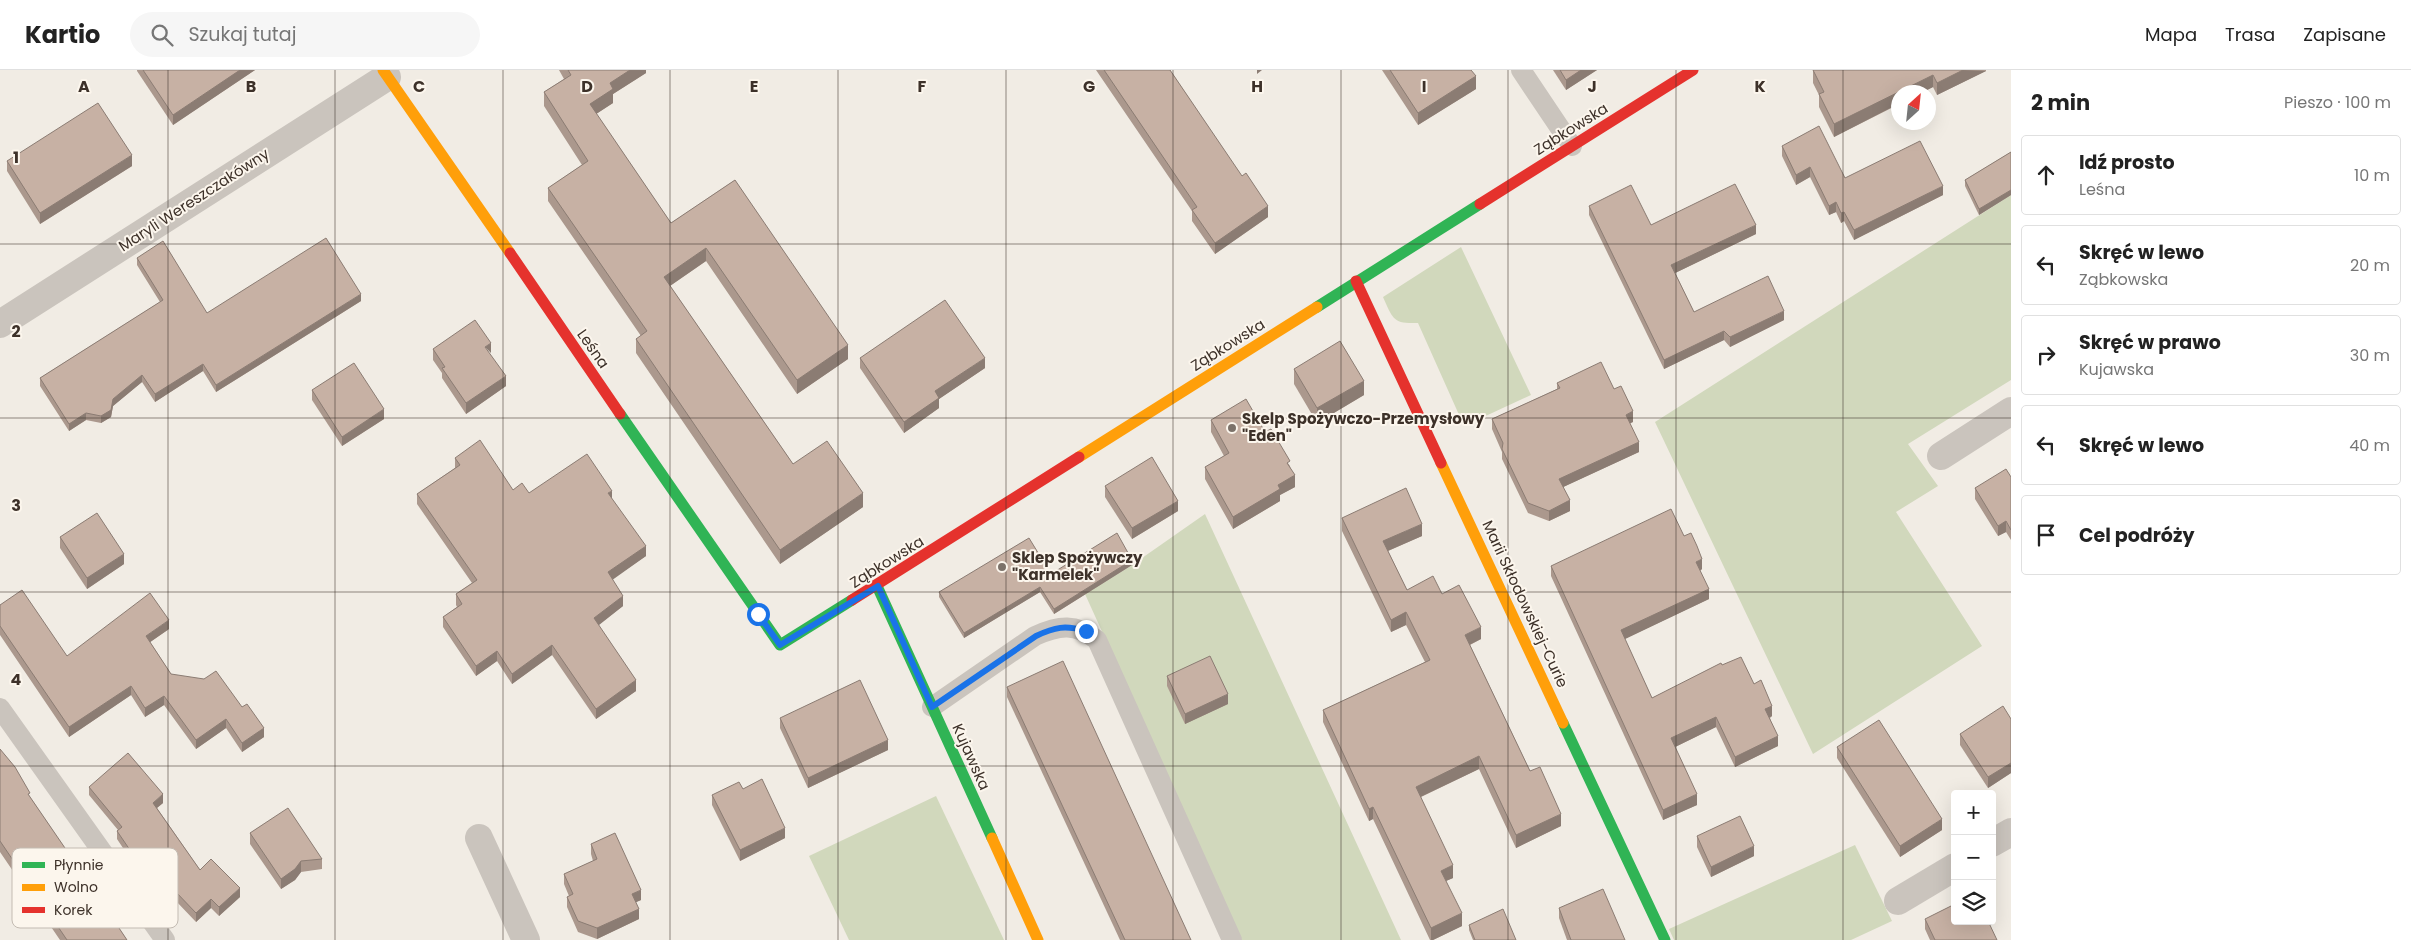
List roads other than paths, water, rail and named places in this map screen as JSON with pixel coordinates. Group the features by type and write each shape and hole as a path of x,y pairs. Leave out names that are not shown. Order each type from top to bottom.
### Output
{"street":[{"name":"Ząbkowska","path":"780,645 878,586 1356,281 1694,70"},
{"name":"Maryli Wereszczakówny","path":"0,324 385,73"},
{"name":"Leśna","path":"385,73 780,645"},
{"name":"Marii Skłodowskiej-Curie","path":"1356,281 1665,940"},
{"path":"1941,456 2011,411"},
{"name":"Kujawska","path":"878,586 1038,940"},
{"path":"1996,841 2011,832"},
{"path":"479,838 526,940"},
{"path":"1898,901 1951,869"}],"lane":[{"path":"1520,70 1572,146"},
{"path":"932,707 1036,636 1048,630 1070,626 1086,631 1097,640 1232,940"},
{"path":"0,708 100,848"},
{"path":"156,928 165,940"}],"place":[{"name":"Skelp Spożywczo-Przemysłowy \"Eden\"","path":"1232,428"},
{"name":"Sklep Spożywczy \"Karmelek\"","path":"1002,567"}]}
